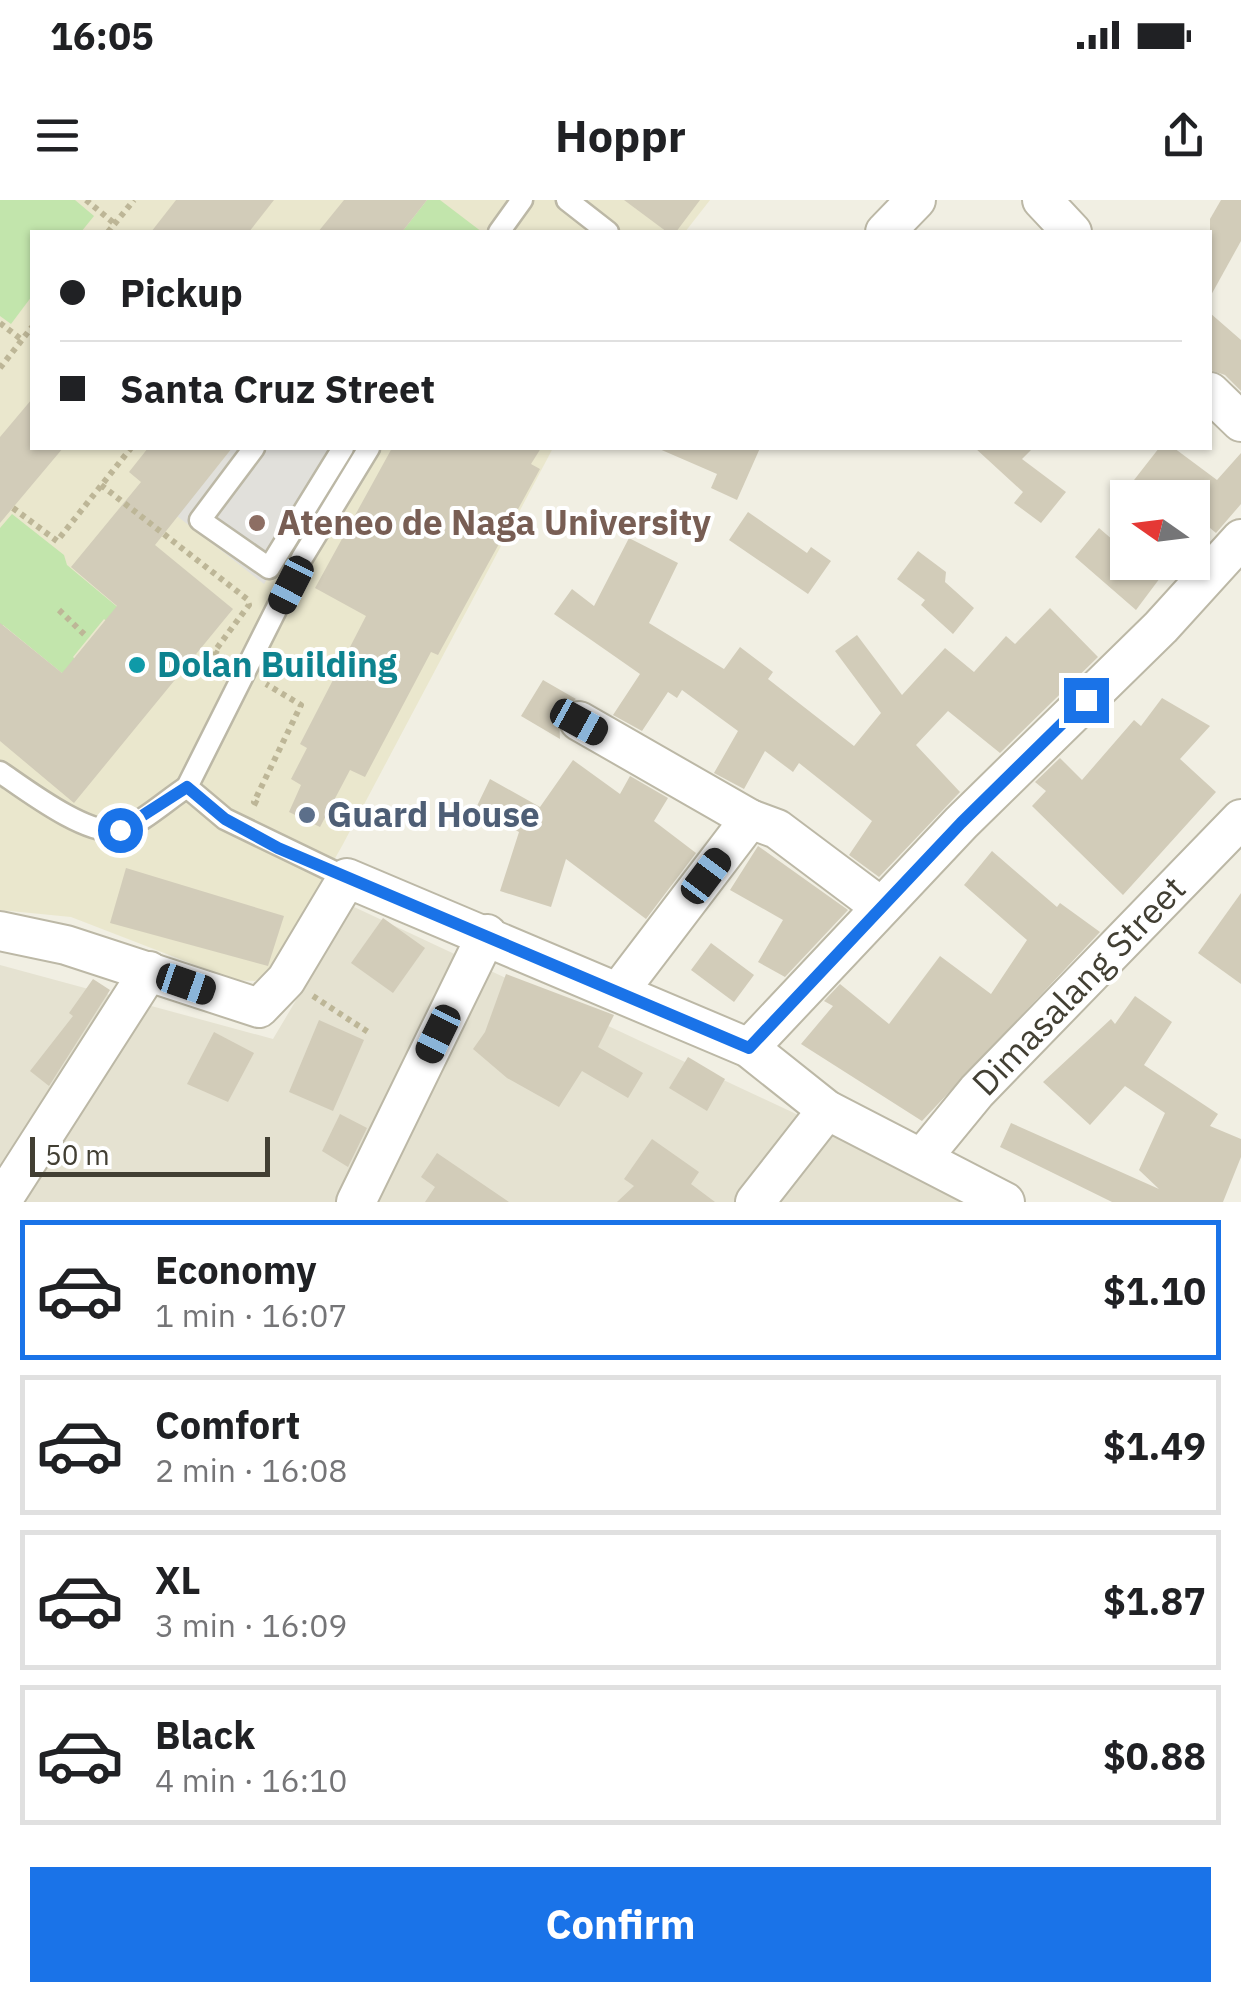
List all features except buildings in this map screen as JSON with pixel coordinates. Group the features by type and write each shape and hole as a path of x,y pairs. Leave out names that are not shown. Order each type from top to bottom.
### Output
{"street":[{"path":"887,230 916,200"},
{"path":"1042,200 1070,230"},
{"path":"1212,394 1241,422"},
{"path":"749,1048 882,907 1161,627 1241,539"},
{"path":"579,722 776,829 882,907"},
{"path":"619,991 750,818"},
{"name":"Dimasalang Street","path":"922,1158 977,1091 1227,858 1241,819"},
{"path":"0,931 66,945 258,1008 286,980 346,878 487,934 749,1048 826,1110 1005,1202"},
{"path":"356,1202 487,934"},
{"path":"1,1202 149,971"},
{"path":"756,1202 826,1110"}],"lane":[{"path":"501,230 522,200"},
{"path":"567,200 605,230"},
{"path":"252,450 200,520 291,585"},
{"path":"268,568 342,450"},
{"path":"0,772 42,801 98,829 120,830 187,787 302,558 368,450"},
{"path":"187,787 225,819 346,878"}],"path":[{"path":"86,200 115,224"},
{"path":"110,230 134,200"},
{"path":"0,323 22,340"},
{"path":"0,368 30,330"},
{"path":"13,508 57,541 129,450"},
{"path":"58,610 86,636"},
{"path":"286,980 368,1032"}],"shaded area":[{"name":"Ateneo de Naga University","path":"0,200 710,200 687,230 30,230 30,450 552,450 342,846 270,972 255,981 234,980 71,917 0,910"},
{"path":"230,450 350,450 264,584 177,516"},
{"path":"352,906 792,1112 968,1202 0,1202 0,965 273,1039"}],"green space":[{"path":"0,200 75,200 94,216 83,230 30,230 30,299 11,324 0,316"},
{"path":"427,200 440,200 479,230 404,230"},
{"path":"12,514 64,555 67,565 127,615 110,624 104,619 73,657 79,663 73,682 3,625 0,627 0,528"}],"place":[{"name":"Ateneo de Naga University","path":"257,523"},
{"name":"Dolan Building","path":"137,665"},
{"name":"Guard House","path":"307,815"}],"route":[{"path":"120,830 187,787 225,819 278,848 749,1048 961,823 1086,700"}]}
